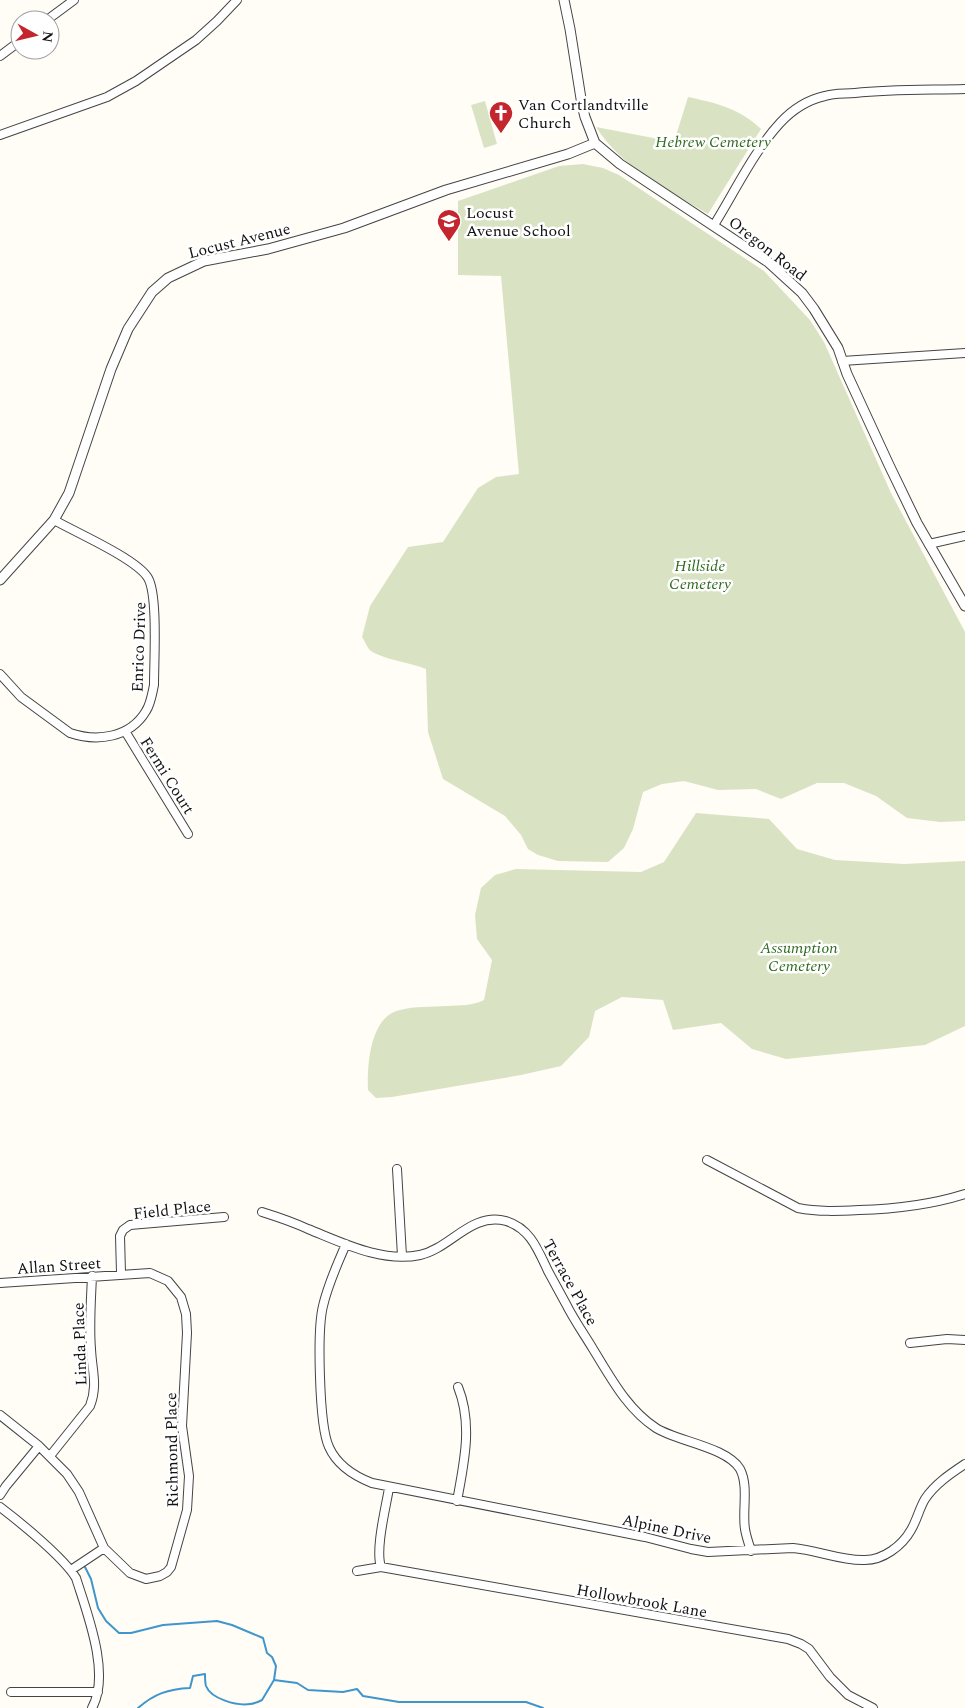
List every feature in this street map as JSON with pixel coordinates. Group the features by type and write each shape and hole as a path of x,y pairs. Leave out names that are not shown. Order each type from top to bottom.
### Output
{"street":[{"path":"60,10 74,0"},
{"path":"0,135 107,97 136,81 196,40 218,21 237,0"},
{"path":"564,0 582,105 595,143"},
{"path":"0,56 10,48"},
{"path":"714,225 763,144 792,111 806,103 825,96 886,90 965,89"},
{"name":"Oregon Road","path":"595,143 626,168 768,262 802,292 838,348 888,465 929,544 965,606"},
{"name":"Locust Avenue","path":"0,580 54,520 69,492 111,369 128,328 152,292 168,278 204,261 268,249 344,228 446,190 568,154 595,143"},
{"path":"842,361 965,353"},
{"name":"Enrico Drive","path":"0,674 21,697 70,733 100,737 111,736 125,731 139,720 147,710 151,700 154,685 154,593 148,576 134,563 54,520"},
{"path":"929,544 965,536"},
{"name":"Fermi Court","path":"125,731 188,834"},
{"path":"707,1160 798,1208 806,1210 890,1209 944,1201 965,1194"},
{"path":"397,1169 402,1256"},
{"name":"Terrace Place","path":"262,1212 374,1253 402,1256 420,1255 436,1248 463,1230 486,1220 506,1221 527,1233 535,1244 567,1306 616,1388 629,1404 656,1428 723,1455 739,1468 744,1488 745,1530 751,1551"},
{"name":"Field Place","path":"121,1274 120,1236 123,1230 130,1225 224,1217"},
{"name":"Alpine Drive","path":"346,1244 331,1278 323,1308 321,1327 321,1400 328,1446 336,1459 347,1470 362,1479 390,1488 645,1537 691,1550 720,1552 793,1548 807,1549 855,1560 867,1560 878,1558 894,1549 911,1530 926,1497 948,1475 965,1464"},
{"name":"Richmond Place","path":"104,1548 130,1573 146,1579 160,1576 172,1567 187,1510 188,1476 182,1426 187,1333 186,1314 181,1297 168,1281 150,1272 121,1274"},
{"name":"Allan Street","path":"0,1283 121,1274"},
{"name":"Linda Place","path":"50,1456 90,1406 93,1398 95,1387 91,1350 92,1276"},
{"path":"910,1343 947,1339 965,1340"},
{"path":"457,1501 465,1456 467,1425 464,1401 458,1387"},
{"path":"0,1415 40,1446 67,1474 79,1492 104,1548 71,1570"},
{"path":"0,1496 6,1486 40,1446"},
{"path":"357,1572 380,1567 382,1536 390,1488"},
{"path":"0,1507 37,1538 71,1570 76,1578 98,1656 98,1692 92,1708"},
{"name":"Hollowbrook Lane","path":"380,1567 788,1639 809,1649 830,1677 848,1695 873,1708"},
{"path":"11,1692 98,1692"}],"green space":[{"name":"Hebrew Cemetery","path":"688,97 727,107 744,116 761,129 708,214 662,187 632,166 607,142 596,127 674,142"},
{"path":"485,101 497,144 484,148 471,105"},
{"name":"Hillside Cemetery","path":"583,164 603,168 619,175 764,271 810,320 824,342 891,493 965,632 965,821 940,822 907,818 876,796 844,783 817,783 781,799 756,789 718,790 684,781 662,784 643,792 633,829 624,848 608,862 558,861 538,855 528,849 521,835 505,816 443,779 428,732 426,669 376,654 370,650 362,637 370,606 408,547 443,542 478,488 496,477 519,474 501,276 458,275 458,201 559,166"},
{"name":"Assumption Cemetery","path":"696,813 769,819 797,849 835,860 904,864 965,861 965,1026 925,1045 786,1059 752,1049 721,1023 673,1030 663,1000 622,997 595,1011 589,1037 561,1066 521,1075 392,1097 376,1098 368,1090 368,1068 372,1043 376,1031 390,1014 412,1008 466,1005 484,1000 492,960 477,939 475,915 481,888 495,875 516,869 641,872 664,862"}],"waterway":[{"path":"85,1567 91,1579 98,1608 106,1621 119,1633 131,1633 163,1625 217,1621 263,1638 267,1653 272,1657 276,1666 274,1680 262,1700 254,1703 238,1704 225,1701 213,1695 206,1686 205,1674 193,1676 190,1688 162,1693 138,1708"},
{"path":"274,1680 297,1683 308,1690 343,1692 357,1689 363,1696 399,1702 526,1702 543,1708"}],"place":[{"name":"Van Cortlandtville Church","path":"501,134"},
{"name":"Locust Avenue School","path":"449,242"}]}
